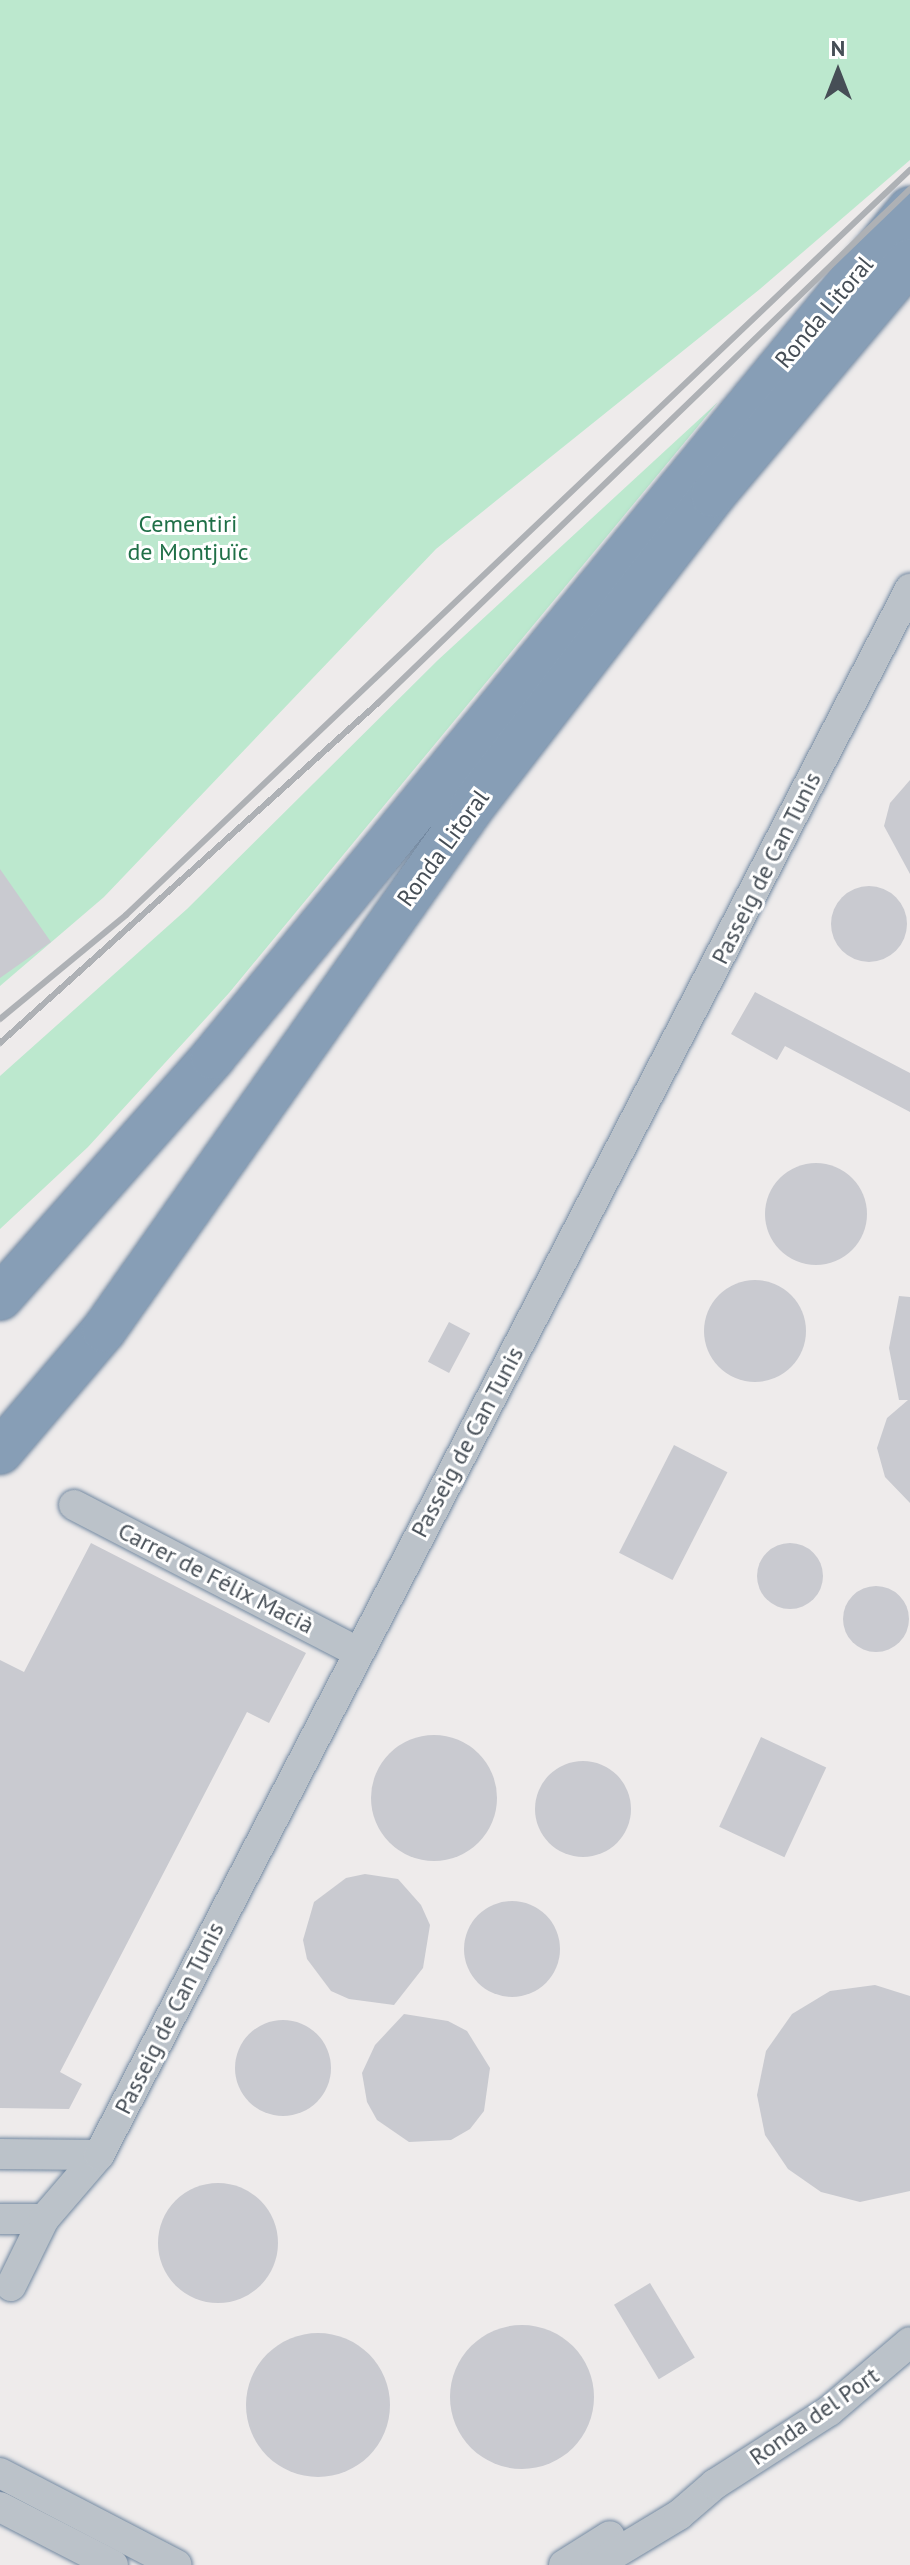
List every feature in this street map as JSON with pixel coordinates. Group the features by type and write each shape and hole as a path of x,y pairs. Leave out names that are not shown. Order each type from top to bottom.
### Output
{"highway":[{"name":"Ronda Litoral","path":"0,1452 104,1330 701,485 910,209"},
{"name":"Ronda Litoral","path":"0,1298 115,1173 701,485 910,261"},
{"path":"0,1261 115,1173"},
{"path":"0,1481 104,1330"}],"street":[{"name":"Passeig de Can Tunis","path":"11,2286 44,2219 99,2155 910,589"},
{"name":"Carrer de Félix Macià","path":"74,1505 358,1652"},
{"path":"0,2154 99,2155"},
{"path":"0,2219 44,2219"},
{"name":"Ronda del Port","path":"596,2565 679,2515 715,2484 829,2411 910,2342"},
{"path":"0,2473 177,2565"},
{"path":"564,2565 666,2501"},
{"path":"0,2507 113,2565"}],"green space":[{"name":"Cementiri de Montjuïc","path":"0,0 910,0 910,160 760,289 436,549 104,897 0,986"},
{"path":"718,402 229,993 88,1147 0,1229 0,1076 187,909 438,660"}],"building":[{"path":"910,780 910,874 884,826 890,803"},
{"path":"0,869 51,942 0,978"},
{"path":"869,886 884,889 896,897 904,909 907,924 904,939 896,951 884,959 869,962 854,959 842,951 834,939 831,924 834,909 842,897 854,889"},
{"path":"755,992 910,1073 910,1112 785,1046 777,1060 731,1034"},
{"path":"816,1163 835,1167 852,1178 863,1195 867,1214 863,1233 852,1250 835,1261 816,1265 797,1261 780,1250 769,1233 765,1214 769,1195 780,1178 797,1167"},
{"path":"755,1280 774,1284 791,1295 802,1312 806,1331 802,1350 791,1367 774,1378 755,1382 736,1378 719,1367 708,1350 704,1331 708,1312 719,1295 736,1284"},
{"path":"899,1296 910,1297 910,1503 885,1477 877,1448 887,1418 908,1400 899,1400 889,1348"},
{"path":"449,1322 470,1333 449,1373 428,1362"},
{"path":"674,1445 727,1472 673,1580 619,1553"},
{"path":"91,1543 306,1653 269,1723 247,1712 60,2072 82,2084 69,2109 0,2108 0,1660 24,1672"},
{"path":"790,1543 803,1546 813,1553 820,1563 823,1576 820,1589 813,1599 803,1606 790,1609 777,1606 767,1599 760,1589 757,1576 760,1563 767,1553 777,1546"},
{"path":"876,1586 889,1589 899,1596 906,1606 909,1619 906,1632 899,1642 889,1649 876,1652 863,1649 853,1642 846,1632 843,1619 846,1606 853,1596 863,1589"},
{"path":"434,1735 458,1739 479,1753 493,1774 497,1798 493,1822 479,1843 458,1857 434,1861 410,1857 389,1843 375,1822 371,1798 375,1774 389,1753 410,1739"},
{"path":"761,1737 826,1767 784,1857 719,1827"},
{"path":"583,1761 601,1765 617,1775 627,1791 631,1809 627,1827 617,1843 601,1853 583,1857 565,1853 549,1843 539,1827 535,1809 539,1791 549,1775 565,1765"},
{"path":"365,1874 398,1879 421,1905 430,1925 423,1968 394,2005 349,1999 331,1991 307,1959 303,1940 314,1902 346,1878"},
{"path":"512,1901 530,1905 546,1915 556,1931 560,1949 556,1967 546,1983 530,1993 512,1997 494,1993 478,1983 468,1967 464,1949 468,1931 478,1915 494,1905"},
{"path":"875,1985 910,1996 910,2191 860,2202 821,2192 788,2169 765,2135 757,2095 766,2051 792,2014 830,1991"},
{"path":"404,2014 448,2021 467,2031 490,2068 484,2111 470,2129 451,2140 409,2142 377,2120 367,2102 362,2073 375,2045"},
{"path":"283,2020 301,2024 317,2034 327,2050 331,2068 327,2086 317,2102 301,2112 283,2116 265,2112 249,2102 239,2086 235,2068 239,2050 249,2034 265,2024"},
{"path":"218,2183 241,2188 260,2201 273,2220 278,2243 273,2266 260,2285 241,2298 218,2303 195,2298 176,2285 163,2266 158,2243 163,2220 176,2201 195,2188"},
{"path":"650,2283 695,2358 659,2379 614,2305"},
{"path":"522,2325 550,2330 573,2346 589,2369 594,2397 589,2425 573,2448 550,2464 522,2469 494,2464 471,2448 455,2425 450,2397 455,2369 471,2346 494,2330"},
{"path":"318,2333 346,2338 369,2354 385,2377 390,2405 385,2433 369,2456 346,2472 318,2477 290,2472 267,2456 251,2433 246,2405 251,2377 267,2354 290,2338"}],"railway":[{"path":"0,1019 126,915 910,170"},
{"path":"0,1043 378,703 910,189"}]}
